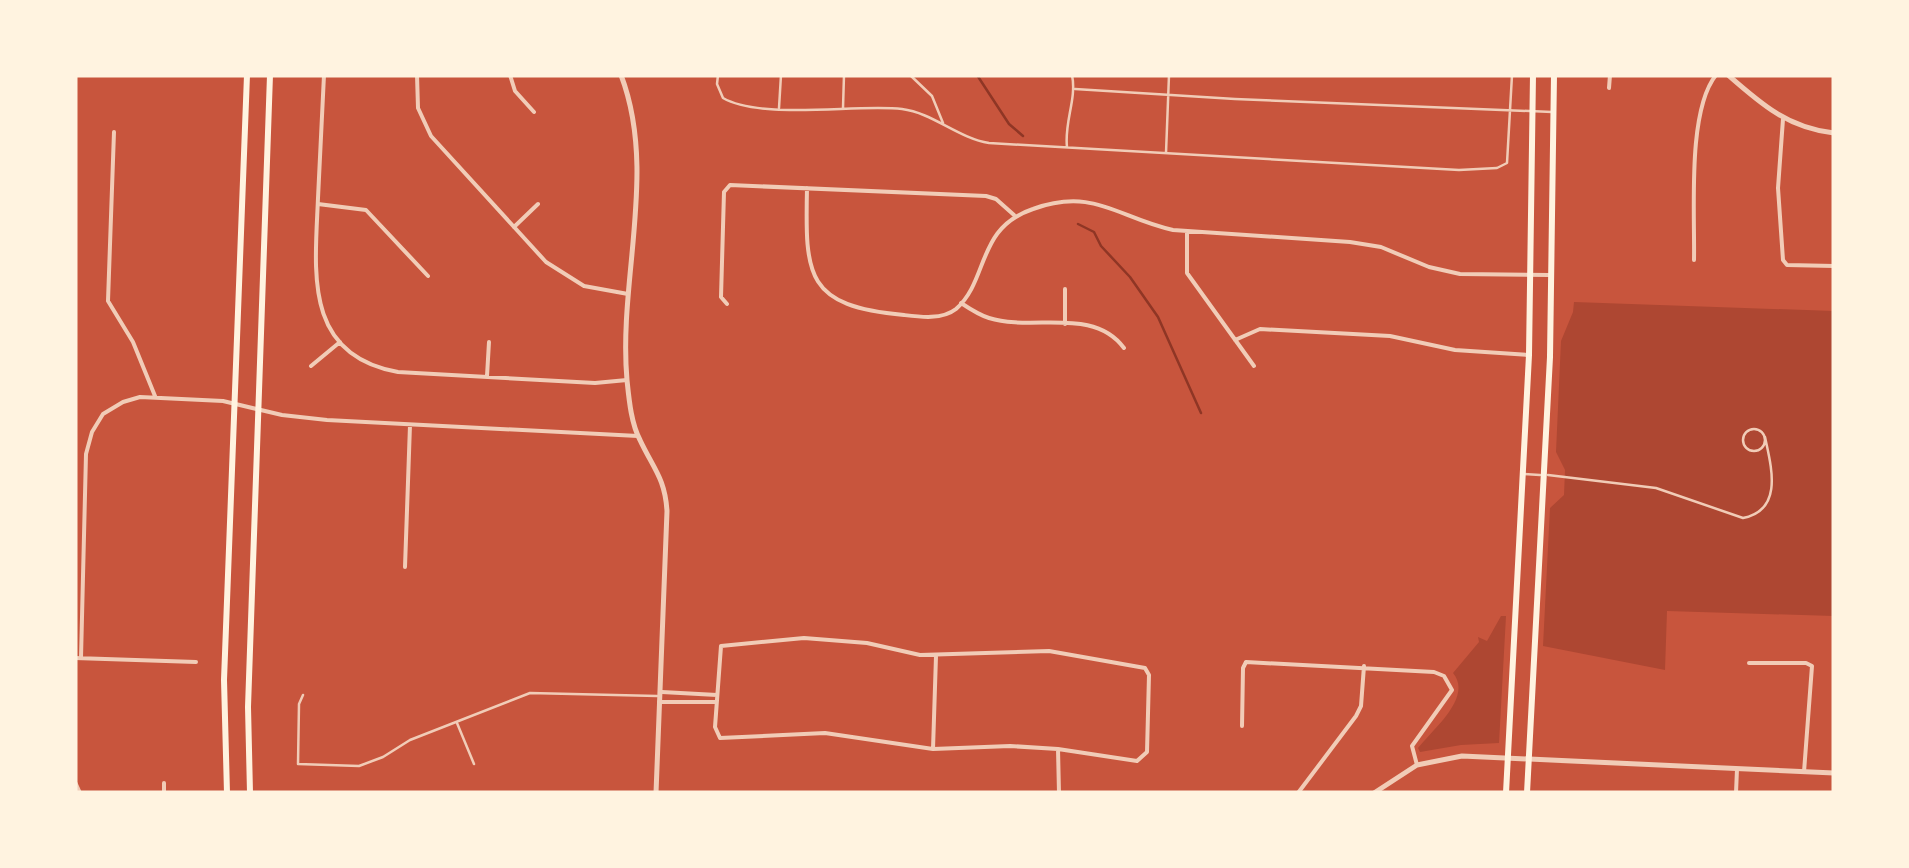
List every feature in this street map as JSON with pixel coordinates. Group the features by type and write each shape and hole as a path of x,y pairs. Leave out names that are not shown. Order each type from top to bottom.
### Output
{"main road":[{"path":"228,793 224,680 247,75"},
{"path":"250,793 248,707 270,75"},
{"path":"1506,793 1528,355 1533,75"},
{"path":"1527,793 1543,475 1554,75"}],"street":[{"path":"324,75 314,276 326,323 340,342 367,362 390,370 596,383 628,380"},
{"path":"417,75 418,108 427,130 546,262 568,279 599,291 630,294"},
{"path":"510,75 515,91 534,112"},
{"path":"622,75 631,104 636,148 628,380 638,436 657,466 666,494 656,793"},
{"path":"1610,75 1610,88"},
{"path":"1694,260 1699,112 1708,85 1716,75"},
{"path":"1728,75 1782,119 1834,133"},
{"path":"1782,119 1778,188 1783,260 1787,265 1834,266"},
{"path":"114,132 108,301 133,342 155,398"},
{"path":"727,304 720,297 724,192 735,184 986,196 996,198 1016,216"},
{"path":"807,188 809,260 820,284 838,302 866,312 922,317 949,313 961,303 990,244 1016,216 1045,204 1095,202 1117,208 1147,224 1187,232 1381,247 1446,272 1550,275"},
{"path":"318,204 366,210 428,276"},
{"path":"514,227 538,204"},
{"path":"1187,232 1187,273 1254,366"},
{"path":"1065,289 1065,324"},
{"path":"961,303 988,318 1089,325 1105,330 1124,348"},
{"path":"1235,340 1260,329 1401,338 1455,350 1528,355"},
{"path":"311,366 340,342"},
{"path":"487,376 489,342"},
{"path":"196,662 78,658 86,454 103,414 123,402 155,398 234,404 295,418 638,436"},
{"path":"405,567 410,425"},
{"path":"75,508 84,508"},
{"path":"804,638 867,643 936,656 1049,651 1145,668 1149,674 1147,752 1137,761 1010,746 933,749 826,734 720,738 715,727 717,695 721,646 733,643 804,638"},
{"path":"933,749 936,656"},
{"path":"1242,726 1246,662 1434,672 1450,683 1452,690 1412,746 1416,765"},
{"path":"1750,662 1811,664 1804,772"},
{"path":"1299,793 1356,716 1364,666"},
{"path":"659,697 717,695"},
{"path":"659,697 717,702"},
{"path":"1058,749 1059,793"},
{"path":"1374,793 1416,765 1445,757 1834,773"},
{"path":"1736,793 1737,768"},
{"path":"75,782 80,793"},
{"path":"164,783 164,793"}],"lane":[{"path":"718,75 721,95 728,102 779,108 906,109 982,142 1459,170 1497,168 1509,158 1512,75"},
{"path":"779,108 780,75"},
{"path":"843,110 844,75"},
{"path":"910,75 932,96 943,124"},
{"path":"1067,148 1072,75"},
{"path":"1166,154 1169,75"},
{"path":"1074,88 1553,112"},
{"path":"1521,474 1656,488 1743,518 1760,511 1774,484 1765,437 1758,429 1744,433 1743,444 1756,451 1765,437"},
{"path":"302,696 298,764 359,766 410,740 530,693 659,697"},
{"path":"456,722 474,764"}],"shaded area":[{"path":"1574,302 1834,311 1834,616 1667,611 1665,670 1543,646 1550,508 1564,495 1565,470 1556,452 1561,341"},
{"path":"1501,616 1506,616 1499,743 1420,752 1418,748 1455,702 1458,682 1453,673 1479,642 1478,637 1487,641"}],"waterway":[{"path":"977,75 1009,124 1023,136"},
{"path":"1078,224 1094,232 1158,317 1201,413"}]}
